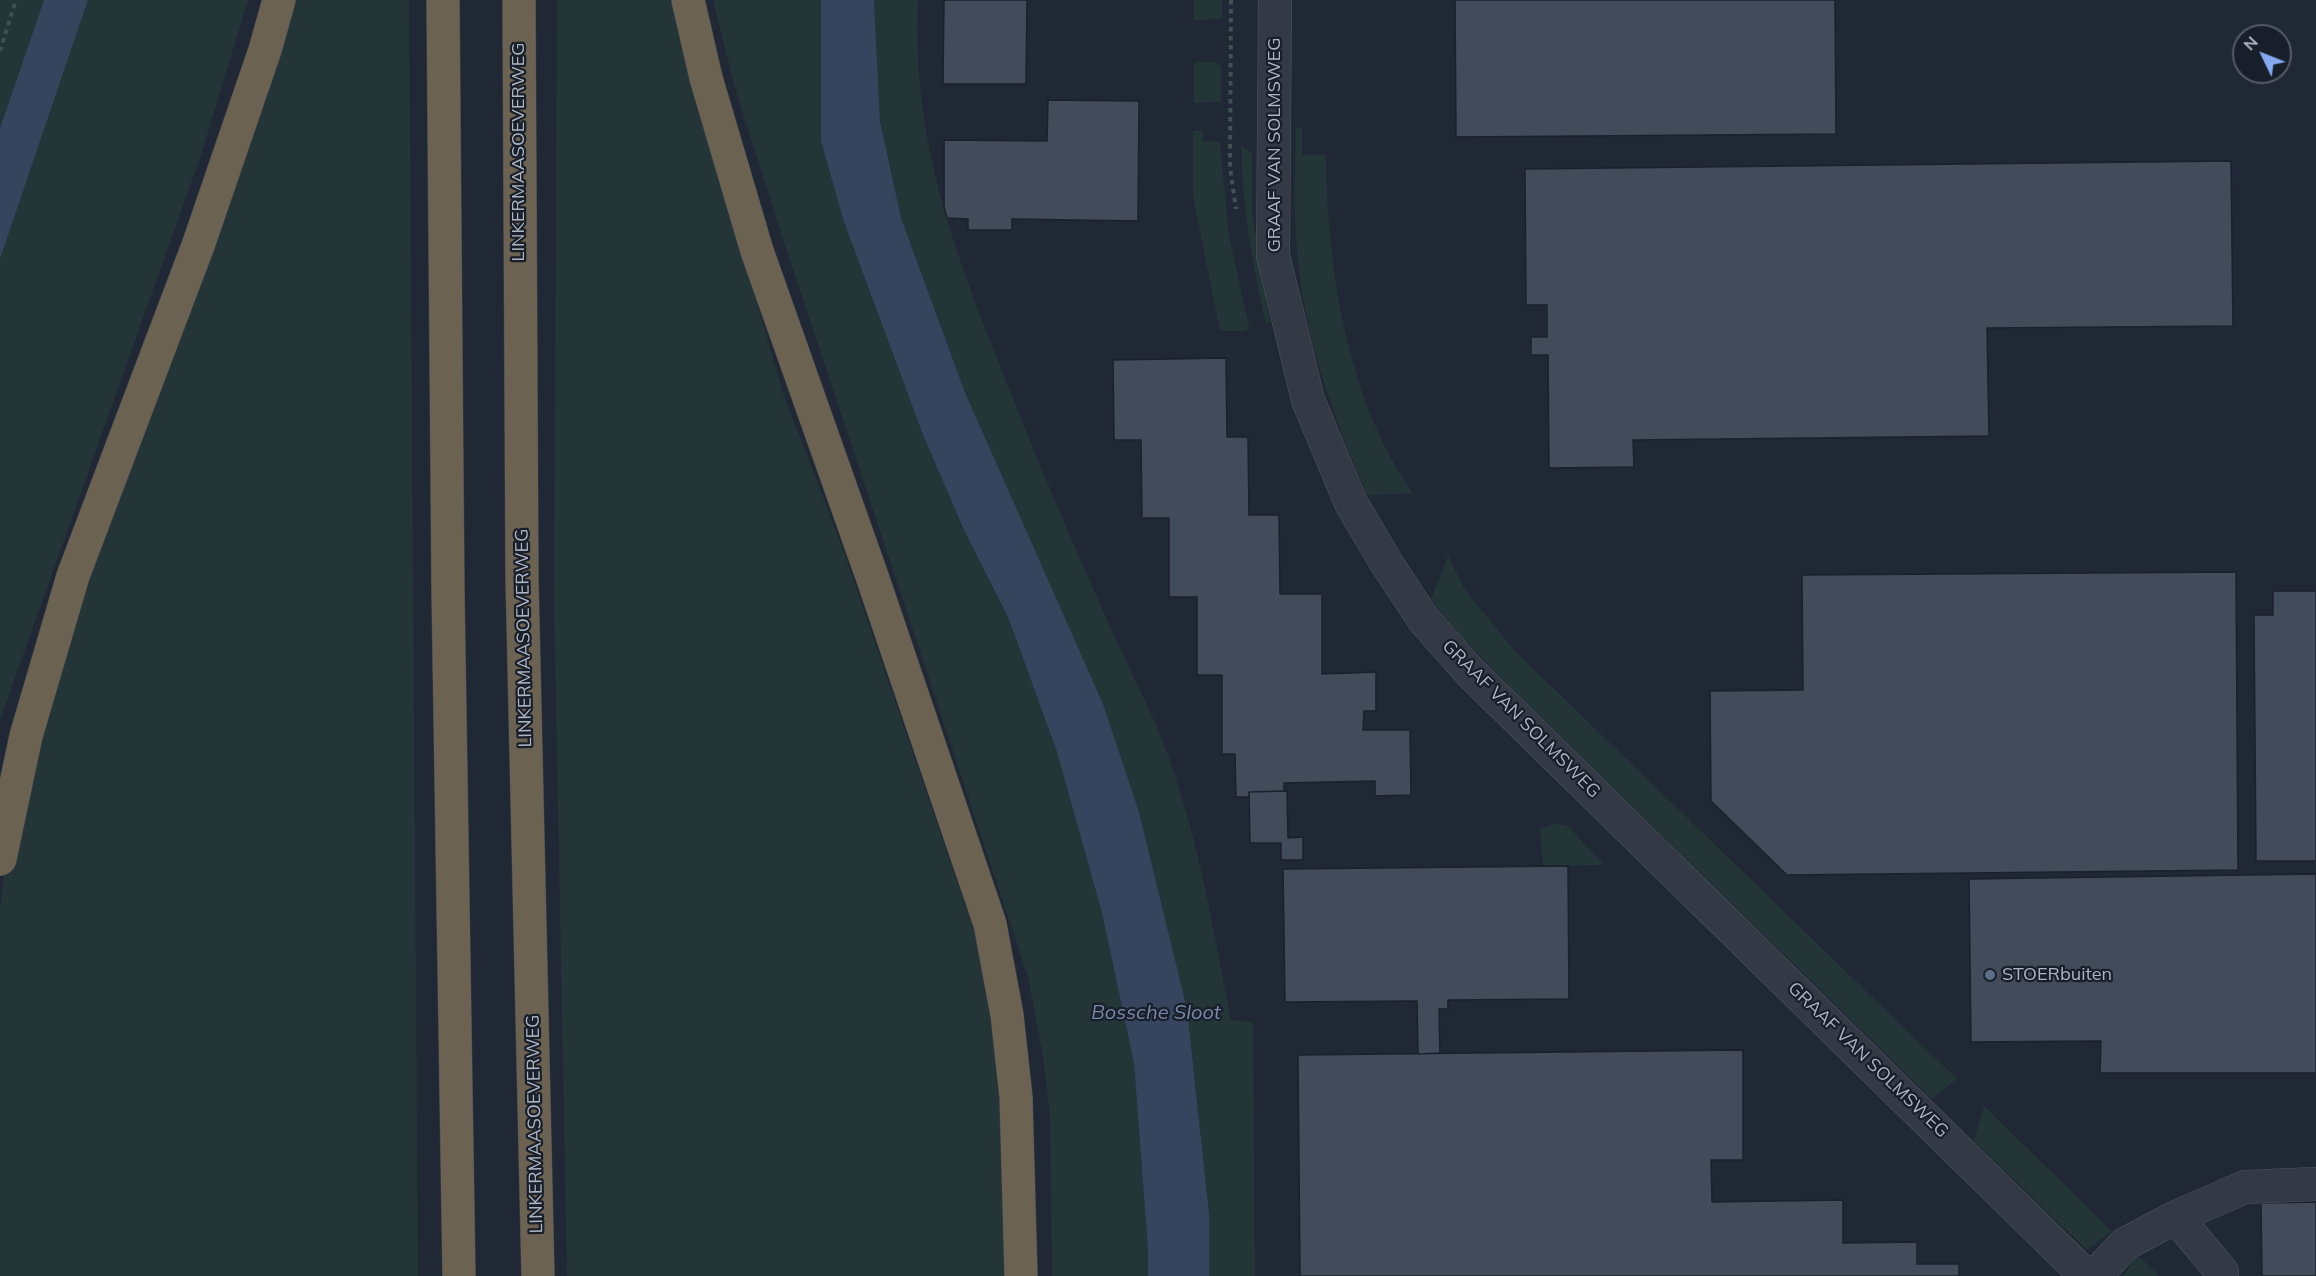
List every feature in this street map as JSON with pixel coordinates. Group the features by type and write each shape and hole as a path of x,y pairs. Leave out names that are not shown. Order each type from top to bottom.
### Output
{"highway":[{"path":"0,859 26,736 73,576 199,243 265,50 279,0"},
{"path":"443,0 448,591 459,1276"},
{"name":"LINKERMAASOEVERWEG","path":"519,0 522,579 538,1276"},
{"path":"688,0 706,78 757,250 874,582 990,924 1007,1015 1016,1097 1021,1276"}],"street":[{"name":"GRAAF VAN SOLMSWEG","path":"1275,0 1274,255 1308,400 1351,503 1387,564 1424,620 1470,672 2086,1276"},
{"path":"2095,1276 2125,1244 2176,1217 2245,1187 2316,1184"},
{"path":"2176,1217 2222,1272"}],"path":[{"path":"0,51 16,0"}],"shaded area":[{"path":"0,0 44,0 0,128"},
{"path":"88,0 248,0 201,155 0,720 0,259"},
{"path":"291,0 409,0 418,1276 0,1276 0,910 5,864 94,550"},
{"path":"557,0 675,0 713,148 783,393 843,549 979,946 997,1038 1012,1276 567,1276 554,599"},
{"path":"713,0 821,0 821,141 843,219 923,435 964,530 1008,617 1057,752 1102,913 1134,1063 1148,1276 1052,1276 1050,1116 1043,1056 1028,977 785,245 737,95"},
{"path":"874,0 918,0 921,97 938,188 951,231 982,320 1042,469 1169,758 1197,855 1231,1020 1253,1022 1255,1276 1209,1276 1209,1213 1187,1009 1139,812 966,395 901,218 880,121"},
{"path":"1194,0 1222,0 1222,18 1194,21"},
{"path":"1194,62 1213,62 1221,66 1221,102 1194,103"},
{"path":"1296,128 1302,128 1302,155 1326,154 1329,229 1339,304 1347,341 1370,413 1388,453 1413,494 1367,495 1316,357 1303,299 1297,252"},
{"path":"1193,131 1203,131 1203,141 1220,142 1229,236 1249,326 1246,331 1220,331 1193,197"},
{"path":"1241,144 1252,154 1252,211 1270,323 1266,324 1249,235 1243,190"},
{"path":"1448,556 1464,588 1514,650 1957,1079 1932,1099 1513,690 1457,632 1431,599"},
{"path":"1555,823 1568,826 1604,865 1543,866 1540,829"},
{"path":"1984,1106 2112,1231 2087,1250 1974,1141"},
{"path":"2137,1255 2160,1276 2123,1276"}],"water":[{"path":"44,0 88,0 0,259 0,128"},
{"name":"Bossche Sloot","path":"821,0 874,0 880,121 901,218 966,395 1103,704 1139,812 1187,1009 1209,1213 1209,1276 1148,1276 1134,1063 1102,913 1057,752 1008,617 964,530 923,435 843,219 821,141"}],"building":[{"path":"944,0 1027,0 1026,84 943,84"},
{"path":"1455,0 1835,0 1836,134 1456,137"},
{"path":"1048,100 1139,101 1138,221 1012,219 1012,230 968,230 968,219 947,218 944,207 944,140 1047,141"},
{"path":"2231,161 2233,326 1987,328 1989,436 1633,440 1634,467 1549,468 1548,355 1531,355 1531,337 1547,337 1547,305 1526,305 1525,169"},
{"path":"1226,358 1227,437 1248,437 1249,515 1279,515 1280,594 1322,594 1322,674 1376,672 1376,711 1364,711 1363,730 1410,730 1411,795 1375,796 1375,781 1284,783 1284,791 1249,792 1249,797 1236,797 1235,754 1222,754 1222,675 1197,675 1197,597 1169,597 1169,518 1142,518 1141,440 1114,440 1113,360"},
{"path":"2236,572 2238,870 1787,875 1711,801 1710,691 1803,690 1802,575"},
{"path":"2273,591 2316,591 2316,861 2256,861 2254,615 2273,615"},
{"path":"1287,791 1288,838 1303,837 1303,860 1281,860 1281,843 1250,843 1249,792"},
{"path":"1568,866 1569,999 1448,1000 1448,1009 1439,1009 1440,1053 1418,1054 1417,1001 1285,1002 1283,869"},
{"path":"2316,874 2316,1073 2100,1073 2101,1041 1971,1042 1969,879"},
{"path":"1743,1050 1743,1160 1711,1160 1712,1202 1843,1200 1843,1243 1917,1242 1917,1264 1959,1264 1959,1276 1300,1276 1298,1055"},
{"path":"2316,1202 2316,1276 2262,1276 2261,1203"}],"place":[{"name":"STOERbuiten","path":"1990,975"}]}
